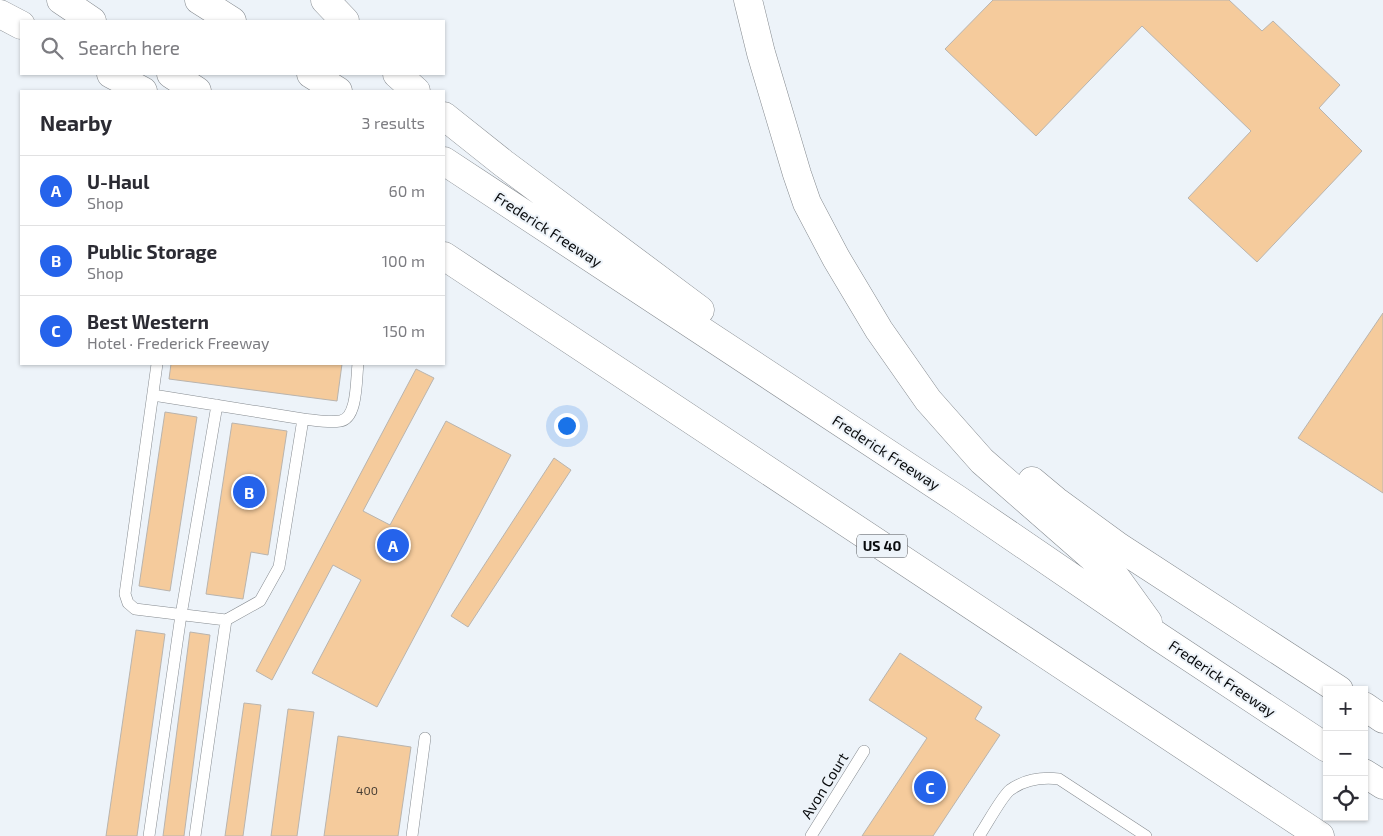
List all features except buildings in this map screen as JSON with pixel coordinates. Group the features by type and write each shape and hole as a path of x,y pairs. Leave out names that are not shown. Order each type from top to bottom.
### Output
{"highway":[{"path":"61,0 91,20"},
{"path":"200,0 230,20"},
{"path":"325,0 344,20"},
{"path":"748,0 761,53 807,203 836,258 879,330 928,400 982,461 1117,579 1159,637"},
{"path":"0,14 20,24"},
{"path":"113,75 141,90"},
{"path":"173,75 195,90"},
{"path":"313,75 336,90"},
{"path":"398,75 415,90"},
{"path":"445,117 502,163 957,500"},
{"name":"Frederick Freeway","path":"445,162 957,500 1323,745"},
{"path":"797,174 818,201 891,324 944,392 995,449 1056,501 1119,547 1333,686"},
{"name":"US 40","path":"445,257 1320,836"},
{"path":"1368,709 1383,718"},
{"path":"1368,776 1383,785"}],"lane":[{"path":"157,365 125,594 128,603 135,609 226,620 260,601 279,566 303,419"},
{"path":"153,395 303,419 341,421 350,416 358,365"},
{"path":"149,836 181,615 217,405"},
{"path":"195,836 226,620"},
{"path":"412,836 425,738"},
{"name":"Avon Court","path":"811,836 864,751"},
{"path":"979,836 1009,791 1031,780 1052,778 1059,779 1146,836"}],"place":[{"name":"Public Storage","path":"249,492"},
{"name":"U-Haul","path":"393,545"},
{"name":"Best Western","path":"930,787"}]}
